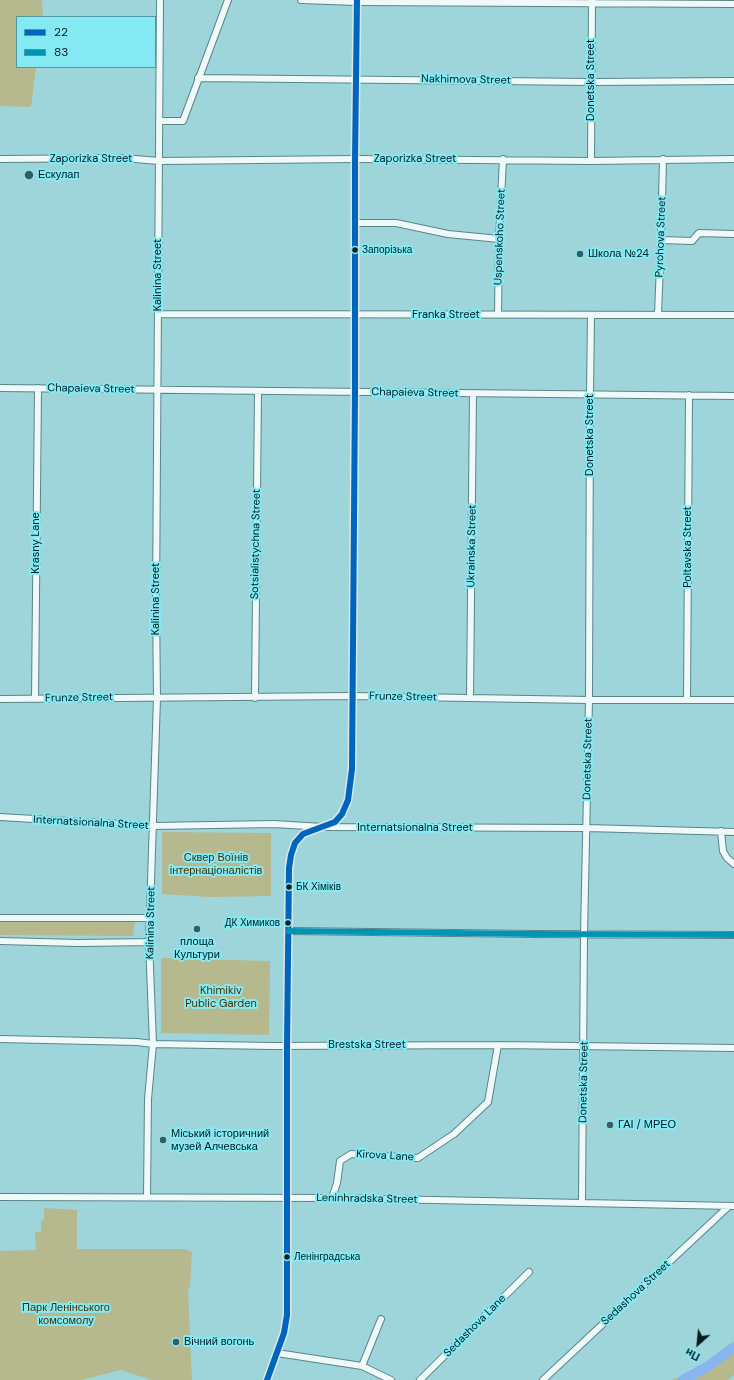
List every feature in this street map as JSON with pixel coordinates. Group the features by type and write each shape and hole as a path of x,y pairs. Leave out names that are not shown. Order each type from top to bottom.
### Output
{"main road":[{"path":"268,1380 284,1333 287,1315 287,1046 289,868 295,843 303,834 335,822 342,814 348,800 352,769 351,696 355,392 355,79 357,1"}],"street":[{"name":"Kalinina Street","path":"147,1198 148,1099 154,1044 149,942 157,698 157,390 160,0"},
{"path":"159,121 183,121 228,0"},
{"path":"301,0 734,4"},
{"name":"Donetska Street","path":"590,161 592,2"},
{"name":"Nakhimova Street","path":"198,78 592,82 734,81"},
{"name":"Zaporizka Street","path":"0,159 123,158 159,161 355,159 590,161 734,159"},
{"name":"Pyrohova Street","path":"658,314 663,159"},
{"name":"Uspenskoho Street","path":"498,315 499,239 503,160"},
{"path":"355,223 396,223 448,234 499,239"},
{"path":"661,240 692,241 699,234 734,234"},
{"name":"Franka Street","path":"158,314 734,315"},
{"name":"Donetska Street","path":"582,1202 584,934 589,700 591,315"},
{"name":"Chapaieva Street","path":"0,388 734,396"},
{"name":"Krasny Lane","path":"35,699 38,388"},
{"name":"Sotsialistychna Street","path":"255,698 258,391"},
{"name":"Ukrainska Street","path":"470,698 473,394"},
{"name":"Poltavska Street","path":"687,700 689,395"},
{"name":"Frunze Street","path":"0,698 255,698 351,696 589,700 734,700"},
{"name":"Internatsionalna Street","path":"0,817 153,826 274,824 323,827 587,828 734,832"},
{"path":"721,831 723,851 727,858 734,864"},
{"path":"0,918 150,918"},
{"path":"289,931 734,935"},
{"path":"0,941 149,942"},
{"name":"Brestska Street","path":"0,1039 137,1042 154,1044 287,1046 498,1045 734,1048"},
{"name":"Kirova Lane","path":"332,1198 337,1183 340,1161 351,1154 418,1158 460,1128 488,1102 498,1045"},
{"name":"Leninhradska Street","path":"0,1197 332,1198 731,1206"},
{"name":"Sedashova Street","path":"542,1380 731,1206"},
{"name":"Sedashova Lane","path":"420,1380 529,1272"},
{"path":"362,1366 381,1319"},
{"path":"277,1353 362,1366 391,1380"}],"green space":[{"path":"0,0 42,0 43,16 16,16 16,68 36,68 31,107 0,106"},
{"name":"Сквер Воїнів інтернаціоналістів","path":"162,832 271,833 271,896 209,897 162,894"},
{"path":"0,920 135,921 133,936 0,935"},
{"name":"Khimikiv Public Garden","path":"161,958 270,961 269,1035 161,1033"},
{"name":"Парк Ленінського комсомолу","path":"44,1208 77,1210 77,1249 184,1249 192,1252 190,1286 188,1290 192,1380 151,1380 121,1370 81,1380 0,1380 0,1251 36,1250 35,1232 41,1232 41,1221 44,1220"},
{"path":"734,1342 734,1375 728,1380 671,1380 707,1367"}],"waterway":[{"path":"683,1380 707,1367 734,1347"}],"transit line":[{"name":"22","path":"267,1380 284,1333 287,1315 287,1046 289,868 295,843 303,834 335,822 342,814 348,800 352,769 357,0"},
{"name":"83","path":"289,931 734,935"}],"place":[{"name":"Ескулап","path":"29,175"},
{"name":"Запорізька","path":"355,250"},
{"name":"Школа №24","path":"580,254"},
{"name":"БК Хіміків","path":"289,887"},
{"name":"ДК Химиков","path":"288,923"},
{"name":"площа Культури","path":"197,929"},
{"name":"ГАІ / МРЕО","path":"610,1125"},
{"name":"Міський історичний музей Алчевська","path":"163,1140"},
{"name":"Ленінградська","path":"287,1257"},
{"name":"Вічний вогонь","path":"176,1342"}]}
